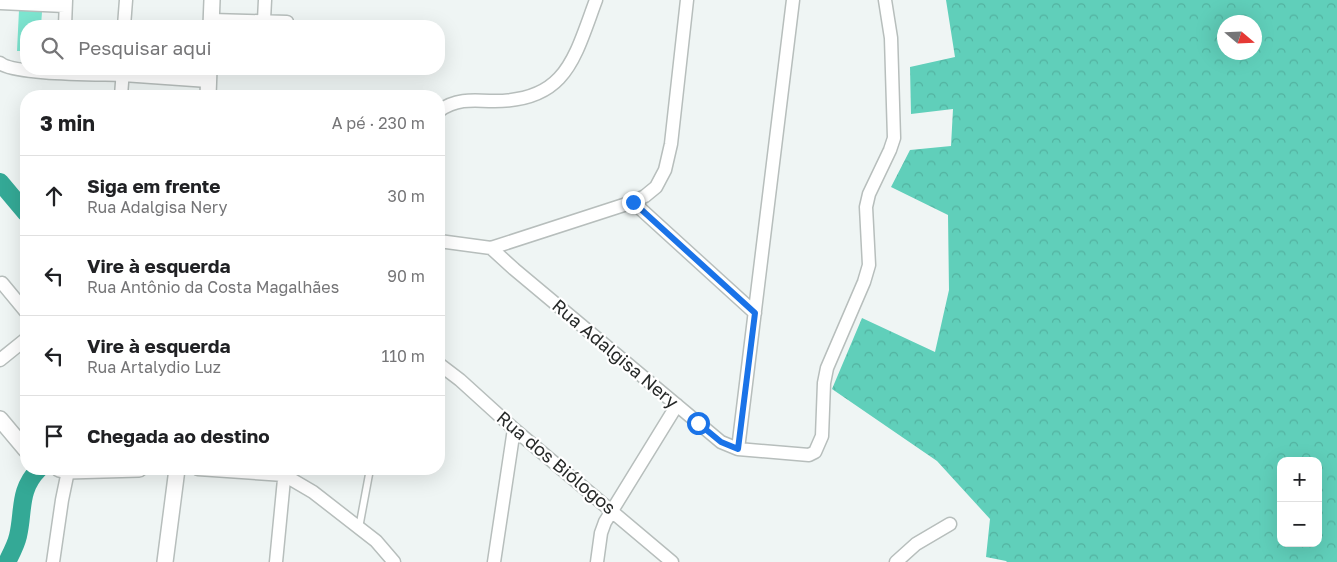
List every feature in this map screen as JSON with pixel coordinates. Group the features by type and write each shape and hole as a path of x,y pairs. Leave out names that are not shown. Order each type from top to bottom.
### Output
{"street":[{"path":"124,20 126,0"},
{"path":"212,0 212,20"},
{"path":"264,20 265,0"},
{"path":"445,108 458,101 522,99 538,94 550,86 565,73 577,52 596,0"},
{"path":"445,242 491,248 633,202 656,187 665,170 671,144 687,0"},
{"path":"738,449 793,0"},
{"name":"Rua Adalgisa Nery","path":"491,248 721,442 738,449 809,455 815,452 822,436 824,384 827,368 864,282 869,265 866,207 869,194 894,138 892,38 885,0"},
{"path":"7,2 66,3 65,20"},
{"path":"0,63 9,68 20,69"},
{"path":"122,90 123,75"},
{"path":"148,75 208,82"},
{"path":"633,202 755,313"},
{"path":"2,283 20,305"},
{"path":"0,360 20,344"},
{"name":"Rua dos Biólogos","path":"445,369 672,562"},
{"path":"597,562 601,533 612,510 677,405"},
{"path":"0,420 20,443"},
{"path":"494,562 514,429"},
{"path":"53,562 64,475"},
{"path":"165,562 176,475"},
{"path":"276,562 284,475"},
{"path":"288,475 376,541 393,561"},
{"path":"896,562 916,544 950,524"}],"lane":[{"path":"359,528 369,475"}],"green space":[{"path":"946,0 1337,0 1337,562 1007,562 986,557 990,519 937,461 832,389 862,318 935,352 949,290 948,215 891,187 910,150 951,146 953,109 911,114 910,67 955,57"},
{"path":"19,10 42,12 41,20 20,20 20,51 17,51"}],"waterway":[{"path":"0,182 20,206"},
{"path":"7,562 18,536 25,493 34,475"}],"route":[{"path":"633,202 755,313 738,449 721,442 698,423"}]}
